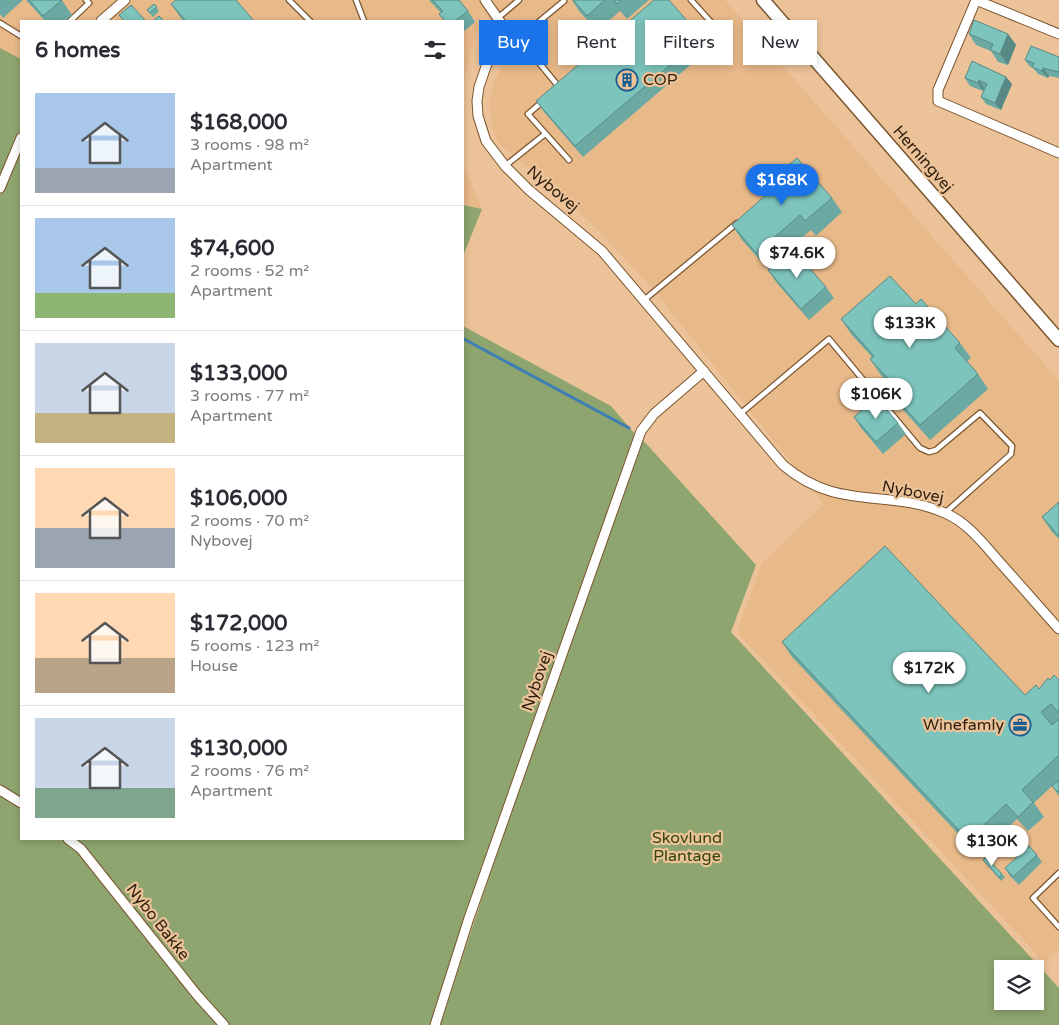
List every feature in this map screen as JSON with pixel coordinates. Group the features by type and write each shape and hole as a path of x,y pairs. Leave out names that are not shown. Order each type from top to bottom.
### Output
{"main road":[{"name":"Herningvej","path":"763,0 1059,340"}],"street":[{"path":"102,20 125,0"},
{"path":"485,0 500,20"},
{"path":"1059,34 976,0 938,90 938,101 1059,153"},
{"name":"Nybovej","path":"486,65 477,101 481,129 486,141 505,166 529,190 602,251 783,465 796,476 823,490 849,497 925,506 945,513 961,522 977,537 1059,629"},
{"path":"0,188 20,140"},
{"name":"Nybovej","path":"435,1025 469,918 641,431 654,414 704,371"},
{"path":"0,790 20,802"},
{"name":"Nybo Bakke","path":"69,840 81,849 197,995 224,1025"}],"lane":[{"path":"71,20 89,3 86,0"},
{"path":"289,0 309,20"},
{"path":"356,0 364,20"},
{"path":"500,20 519,0"},
{"path":"691,0 709,20"},
{"path":"541,20 564,1"},
{"path":"0,23 20,35"},
{"path":"540,65 558,87"},
{"path":"552,92 566,81"},
{"path":"546,98 528,114 569,160"},
{"path":"505,166 545,134"},
{"path":"644,300 742,219"},
{"path":"740,414 829,339 920,448 929,452 936,450 980,413 1012,446 1011,454 945,513"},
{"path":"1059,873 1033,898 1059,927"}],"shaded area":[{"path":"0,0 725,0 743,21 743,65 782,65 1059,381 1059,949 1044,962 737,632 762,563 824,504 652,288 595,227 498,142 492,127 489,103 495,80 502,65 548,65 548,20 489,20 482,12 464,79 464,20 20,20 20,58 0,48"},
{"path":"464,165 482,209 464,205"}],"green space":[{"path":"0,48 20,58 20,840 464,840 464,327 611,406 635,434 520,758 431,1025 0,1025"},
{"path":"464,205 482,209 464,254"},
{"name":"Skovlund Plantage","path":"642,439 756,565 731,632 1033,960 994,960 994,1010 1044,1010 1044,972 1059,988 1059,1025 440,1025 527,762"}],"building":[{"path":"29,0 62,0 43,16"},
{"path":"176,0 236,0 253,20 185,20 171,4"},
{"path":"432,0 459,0 468,11 456,20 444,20 439,14 443,11"},
{"path":"573,0 605,0 587,16"},
{"path":"614,0 622,0 617,4"},
{"path":"654,0 669,0 686,20 645,20 645,65 670,65 575,146 536,101 578,65 635,65 635,20 631,20"},
{"path":"154,4 157,7 150,13 147,10"},
{"path":"131,5 145,20 123,20 119,15"},
{"path":"159,16 163,20 154,20"},
{"path":"974,20 1008,34 1000,54 990,50 993,44 969,34"},
{"path":"1031,46 1059,57 1059,72 1043,68 1042,71 1032,67 1034,63 1025,60"},
{"path":"972,61 1006,77 995,103 981,97 987,84 979,80 978,83 965,78"},
{"path":"797,158 832,198 805,221 800,215 756,253 732,225 775,187 770,181"},
{"path":"793,249 826,287 801,309 768,270"},
{"path":"890,276 916,304 921,299 960,343 955,348 978,374 920,425 886,387 891,382 870,359 874,356 841,319"},
{"path":"876,397 898,423 876,442 854,417"},
{"path":"1059,502 1059,536 1042,517"},
{"path":"885,546 1025,695 1036,685 1039,689 1048,678 1050,680 1054,675 1059,680 1059,713 1051,704 1041,712 1052,725 1059,719 1059,755 1022,790 1033,802 1018,817 1006,804 968,840 782,642"},
{"path":"1059,780 1059,790 1058,792 1052,786"},
{"path":"1029,846 1037,855 1013,877 1005,868"},
{"path":"986,857 1002,874 999,877 983,860"}],"waterway":[{"path":"464,339 629,428"}],"place":[{"name":"COP","path":"627,80"},
{"name":"Winefamly","path":"1020,725"}]}
